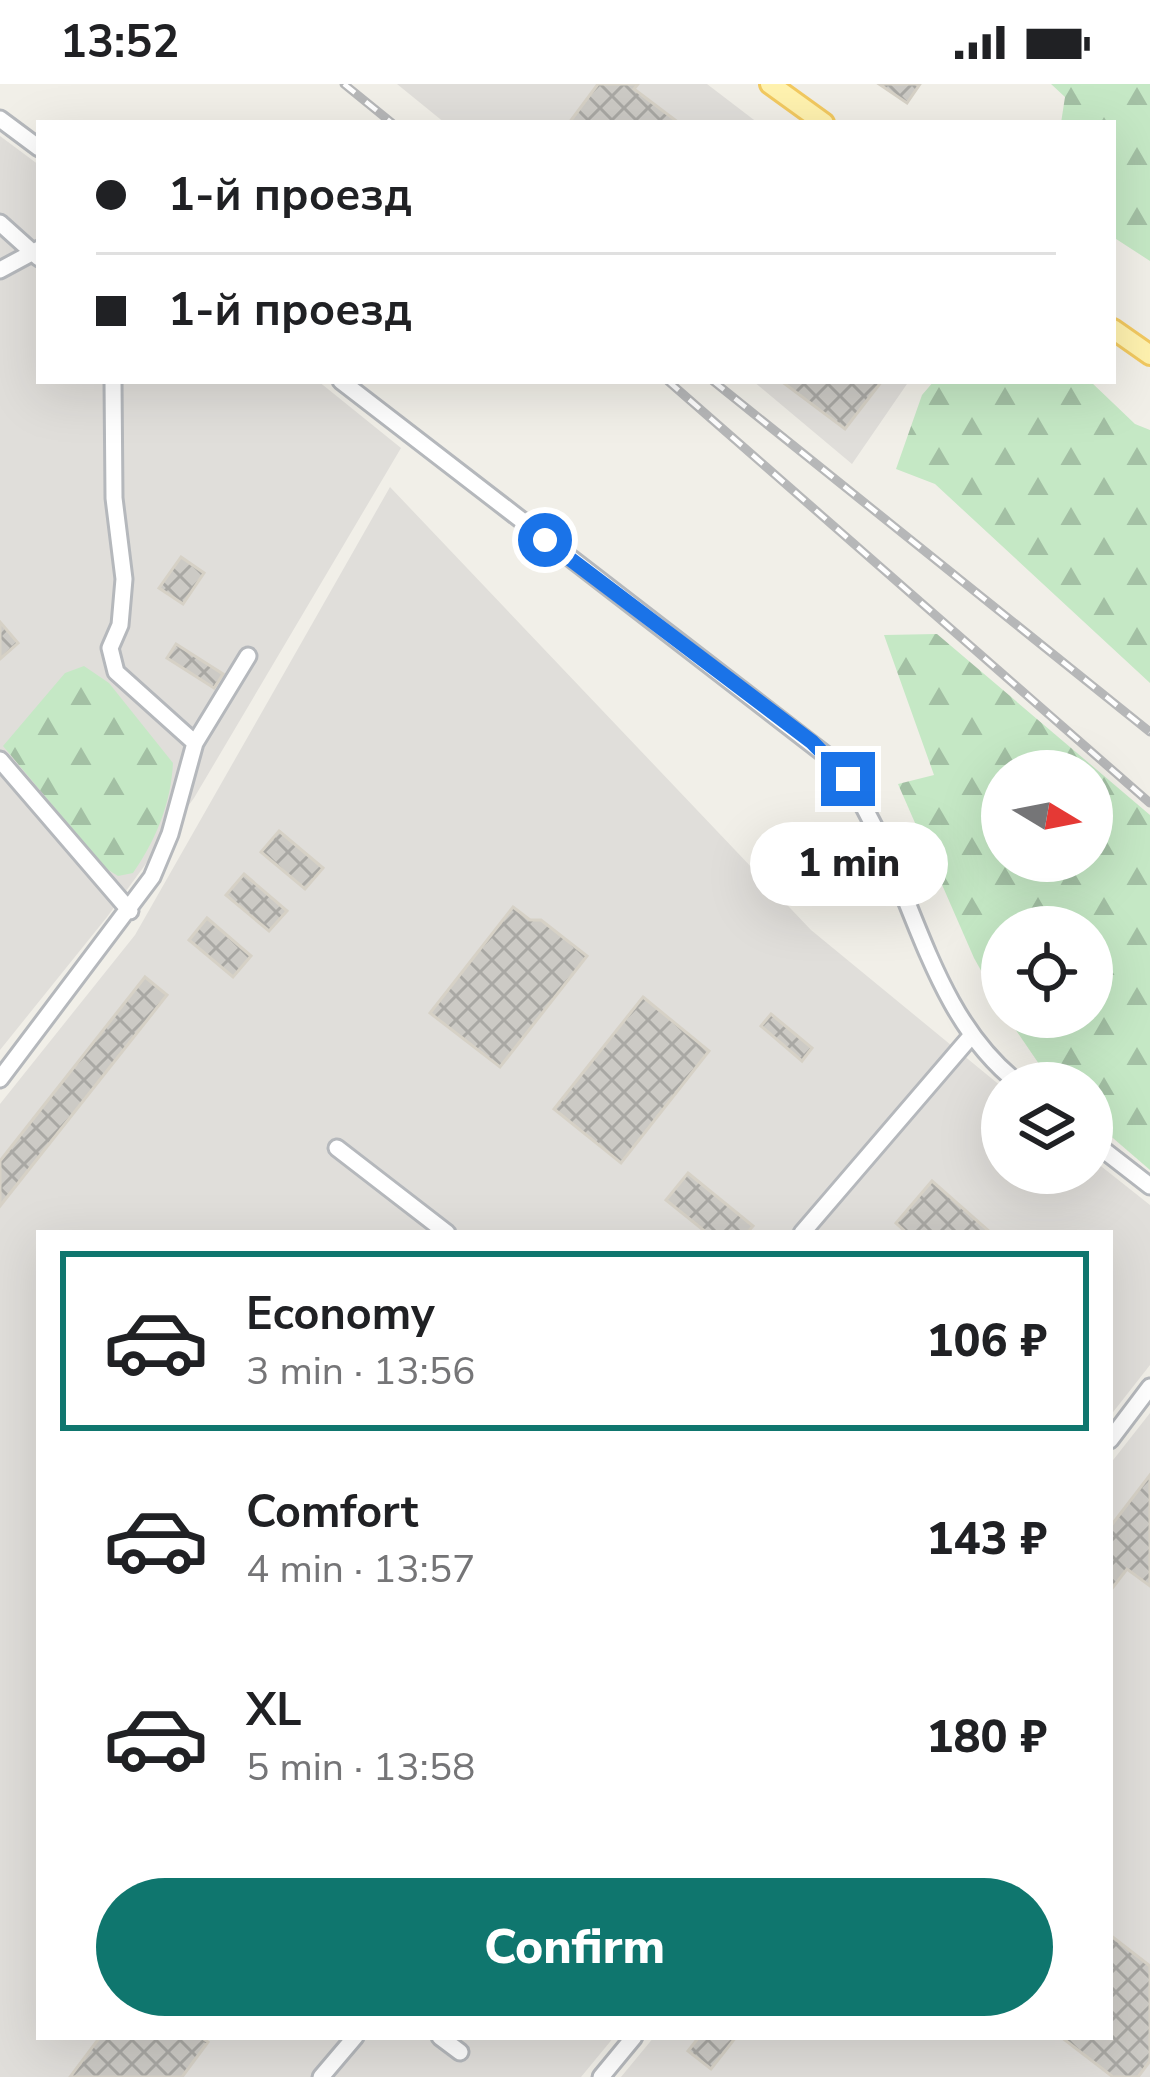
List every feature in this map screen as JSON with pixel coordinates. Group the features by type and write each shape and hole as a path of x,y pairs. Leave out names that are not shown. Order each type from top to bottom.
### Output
{"main road":[{"path":"770,84 820,120"},
{"path":"1116,331 1150,355"}],"street":[{"path":"0,119 36,146"},
{"path":"0,223 36,252"},
{"path":"0,270 36,253"},
{"path":"113,384 113,498 124,603 110,648 111,661 116,672 195,743"},
{"path":"344,384 831,759 860,798 972,1035 998,1062"},
{"path":"0,1079 152,877 170,834 195,743 248,656"},
{"path":"0,760 130,910"},
{"path":"805,1230 972,1035"},
{"path":"337,1148 443,1230"},
{"path":"1113,1157 1150,1186"},
{"path":"1113,1436 1150,1387"},
{"path":"321,2077 352,2040"},
{"path":"444,2040 460,2052"},
{"path":"601,2077 632,2040"}],"shaded area":[{"path":"397,84 707,84 754,120 441,120"},
{"path":"0,136 36,163 36,384 322,384 401,448 194,798 107,917 0,1050"},
{"path":"757,384 907,384 852,464"},
{"path":"390,487 811,930 981,1070 981,1194 1113,1194 1113,1176 1150,1205 1150,1365 1113,1412 1113,1230 36,1230 36,2040 612,2040 581,2077 0,2077 0,1104 135,935"},
{"path":"1150,1413 1150,2077 621,2077 652,2040 1113,2040 1113,1460"}],"green space":[{"path":"1051,84 1150,84 1150,261 1116,239 1116,120 1061,120 1065,97"},
{"path":"931,384 1093,384 1135,424 1150,430 1150,683 935,484 896,469 922,395"},
{"path":"937,634 1074,750 981,750 981,882 1113,882 1113,784 1150,815 1150,1170 1113,1138 1113,1062 1038,1062 1021,1038 1113,1038 1113,906 981,906 981,970 898,784 934,775 884,635"},
{"path":"84,666 109,683 173,763 166,807 149,848 133,873 118,876 105,868 3,746 65,673"}],"building":[{"path":"598,84 638,84 634,89 675,120 571,120"},
{"path":"879,84 920,84 907,103"},
{"path":"785,384 880,384 845,429"},
{"path":"181,557 204,573 183,604 159,588"},
{"path":"0,622 18,643 0,659"},
{"path":"176,644 223,674 214,688 167,658"},
{"path":"279,831 323,868 305,889 261,852"},
{"path":"244,874 287,911 269,931 226,895"},
{"path":"513,907 530,920 541,920 587,956 500,1067 430,1013"},
{"path":"207,918 251,956 233,977 189,940"},
{"path":"145,977 167,995 0,1206 0,1161"},
{"path":"643,997 709,1051 621,1163 554,1109"},
{"path":"771,1014 812,1048 802,1061 761,1026"},
{"path":"688,1173 753,1226 750,1230 703,1230 666,1200"},
{"path":"932,1181 988,1230 904,1230 896,1223"},
{"path":"1150,1475 1150,1586 1127,1569 1113,1587 1113,1523"},
{"path":"1113,1937 1150,1966 1150,2061 1138,2077 1113,2077 1065,2040 1113,2040"},
{"path":"98,2040 208,2042 182,2077 70,2077"},
{"path":"697,2040 734,2040 711,2069 688,2051"}],"railway":[{"path":"344,84 388,120"},
{"path":"671,384 1150,803"},
{"path":"717,384 1150,732"}],"route":[{"path":"545,540 812,742 848,779"}]}
